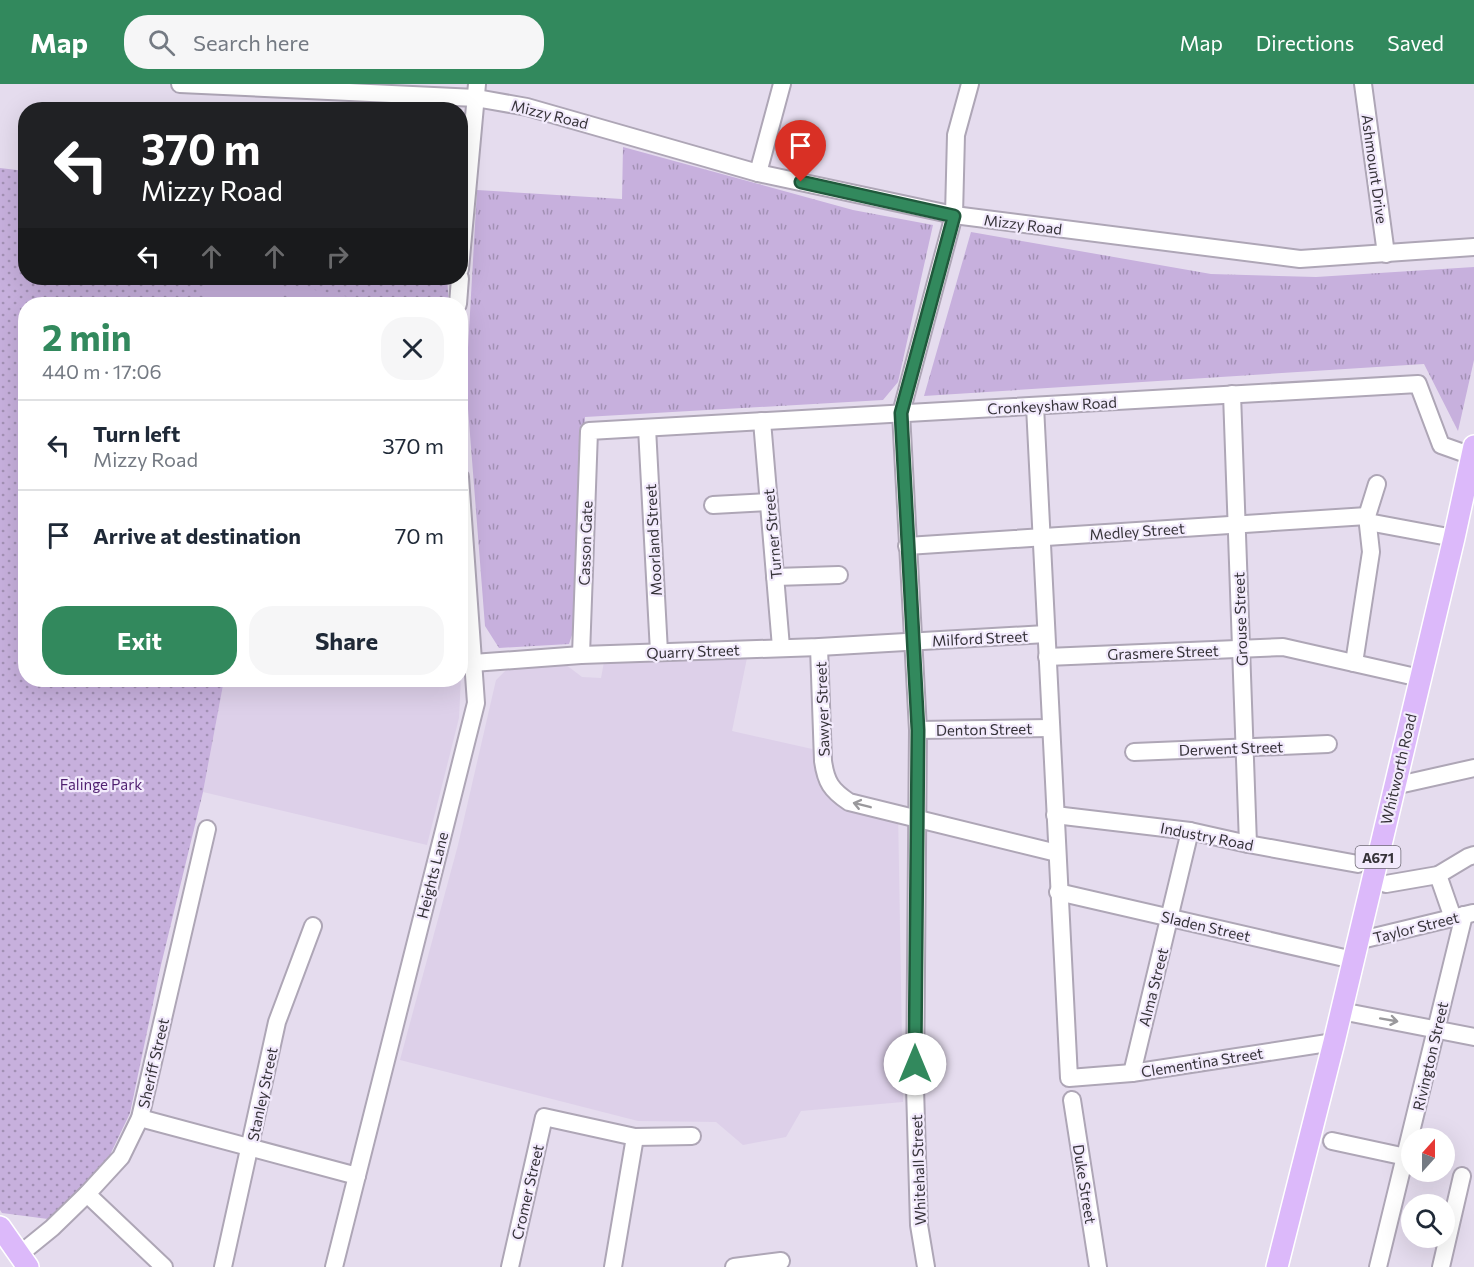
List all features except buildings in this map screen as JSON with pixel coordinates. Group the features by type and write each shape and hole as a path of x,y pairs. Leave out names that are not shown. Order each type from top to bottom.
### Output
{"main road":[{"name":"Whitworth Road","path":"1277,1267 1334,1042 1420,678 1468,498 1473,451"},
{"path":"0,1227 24,1260"}],"street":[{"name":"Mizzy Road","path":"180,84 476,91 758,173 954,216 1300,259 1474,247"},
{"path":"758,173 782,84"},
{"name":"Whitehall Street","path":"926,1267 919,1225 915,1087 918,730 901,413 954,216 956,135 970,84"},
{"name":"Ashmount Drive","path":"1363,84 1386,254"},
{"path":"468,161 476,91"},
{"name":"Cronkeyshaw Road","path":"589,431 1418,384 1441,445 1473,451"},
{"name":"Grouse Street","path":"1232,394 1248,844"},
{"path":"1035,406 1058,892"},
{"name":"Turner Street","path":"762,421 781,647"},
{"name":"Moorland Street","path":"647,428 659,652"},
{"name":"Casson Gate","path":"581,655 589,431"},
{"path":"1354,663 1371,552 1367,519 1377,484"},
{"path":"713,505 769,502"},
{"name":"Medley Street","path":"907,546 1236,524 1367,519 1443,536"},
{"path":"775,577 839,575"},
{"name":"Heights Lane","path":"334,1267 476,703 468,598"},
{"name":"Milford Street","path":"913,642 1046,634"},
{"name":"Quarry Street","path":"473,663 581,655 913,642"},
{"name":"Sawyer Street","path":"819,647 825,770 834,792 849,802 916,819"},
{"name":"Grasmere Street","path":"1047,657 1283,647 1420,678"},
{"name":"Denton Street","path":"918,730 1051,728"},
{"name":"Derwent Street","path":"1134,752 1328,744"},
{"path":"1394,786 1474,768"},
{"name":"Industry Road","path":"1055,815 1190,831 1358,864"},
{"path":"916,819 1057,853"},
{"name":"Sheriff Street","path":"24,1260 121,1157 140,1118 207,829"},
{"name":"Alma Street","path":"1132,1073 1190,831"},
{"path":"1386,884 1438,875 1474,855"},
{"path":"1438,875 1464,915"},
{"name":"Sladen Street","path":"1058,892 1170,917 1355,951"},
{"name":"Clementina Street","path":"1058,892 1069,1078 1132,1073 1334,1042"},
{"name":"Taylor Street","path":"1355,951 1464,915"},
{"name":"Rivington Street","path":"1413,1128 1464,915"},
{"name":"Stanley Street","path":"224,1267 277,1022 312,926"},
{"path":"1341,1011 1474,1037"},
{"name":"Duke Street","path":"1072,1100 1098,1267"},
{"name":"Cromer Street","path":"510,1267 544,1117 635,1137"},
{"path":"140,1118 357,1176"},
{"path":"613,1267 635,1137 692,1136"},
{"path":"1332,1141 1401,1156"},
{"path":"1441,1267 1462,1176"},
{"name":"Rivington Street","path":"1378,1267 1401,1177"},
{"path":"87,1194 164,1267"},
{"path":"140,1267 147,1251"},
{"path":"734,1267 781,1261"}],"shaded area":[{"path":"747,658 732,731 817,750 828,790 898,810 903,1102 801,1111 786,1137 743,1145 716,1122 638,1121 400,1060 458,845 496,680 510,666 565,664 582,677 601,678 604,662"},
{"path":"223,687 460,687 459,718 427,845 203,792"}],"green space":[{"path":"623,147 853,210 933,225 898,382 883,400 585,417 574,629 569,644 499,648 485,626 468,409 468,348 477,190 622,199"},
{"name":"Falinge Park","path":"0,168 18,170 18,285 448,285 448,297 18,297 18,687 223,687 203,792 161,965 130,1113 109,1157 84,1187 48,1219 2,1213 0,1210"},
{"path":"971,232 1211,274 1316,277 1474,267 1474,360 1458,431 1424,364 924,396"},
{"path":"206,285 282,285 280,297 204,297"},
{"path":"290,285 349,297 287,297"}],"route":[{"path":"801,182 954,216 901,413 918,730 915,1064"}]}
